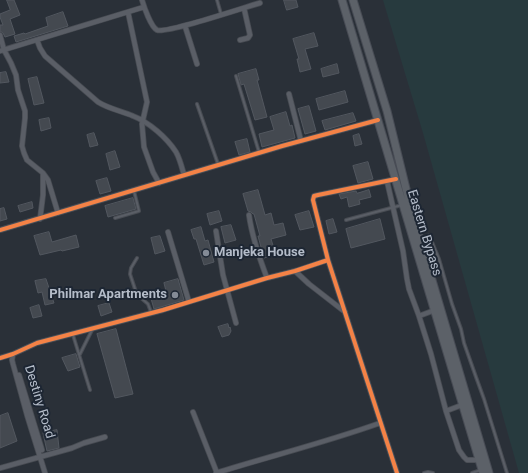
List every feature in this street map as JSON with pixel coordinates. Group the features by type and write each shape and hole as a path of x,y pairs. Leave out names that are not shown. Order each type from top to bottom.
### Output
{"main road":[{"name":"Eastern Bypass","path":"342,0 462,405 471,424 479,460 485,472"},
{"name":"Eastern Bypass","path":"354,0 388,112 411,209 485,472"}],"street":[{"path":"142,0 152,25 158,31 185,26 260,3"},
{"path":"2,51 144,8"},
{"path":"240,40 248,38 250,35 244,8"},
{"path":"128,12 147,102 142,134 144,147 153,172 159,183"},
{"path":"185,26 197,64"},
{"path":"0,35 2,51 11,63 16,75 18,90 24,111 25,118 22,146 24,154 27,160 43,173 48,180 58,214"},
{"path":"37,40 45,56 98,102 106,107 134,116 162,135 172,146 178,156 184,175"},
{"path":"289,94 301,141"},
{"path":"0,230 58,214 184,175 378,120"},
{"path":"40,219 43,195 43,173"},
{"path":"396,179 314,196 313,203 328,260 397,473"},
{"path":"387,181 403,251 407,278 431,354 446,411 459,450 467,460 479,460"},
{"path":"249,215 254,241 267,278"},
{"path":"216,231 221,265 236,323"},
{"path":"168,232 189,302"},
{"path":"0,358 37,343 152,313 328,260"},
{"path":"295,271 345,312"},
{"path":"419,316 434,310"},
{"path":"13,354 13,364 27,415 42,456 45,473"},
{"path":"446,411 462,405"},
{"path":"193,412 216,473 350,434 380,423"},
{"path":"0,468 72,448 106,436"}],"lane":[{"path":"217,0 221,15"},
{"path":"236,76 260,153"},
{"path":"197,104 219,165"},
{"path":"116,218 139,210 134,190"},
{"path":"346,220 403,205"},
{"path":"429,235 439,259 466,350 484,399 506,473"},
{"path":"137,258 131,268 130,274 135,289 141,298 148,304 152,313"},
{"path":"80,355 92,328"},
{"path":"73,334 90,390"},
{"path":"472,473 485,472"},
{"path":"424,473 433,473"}],"green space":[{"path":"383,0 528,0 528,473 519,473 423,133"}],"building":[{"path":"7,0 14,0 20,15 10,19 15,34 5,37 0,31 0,25 3,25 0,14 10,10"},
{"path":"284,0 296,0 298,7 287,10"},
{"path":"63,12 68,26 16,42 14,36 48,26 46,18"},
{"path":"314,33 318,46 305,49 311,69 300,72 297,59 299,59 293,39"},
{"path":"337,64 339,73 323,77 321,69"},
{"path":"256,69 259,80 257,80 267,117 255,120 244,84 241,85 238,74"},
{"path":"6,72 9,82 0,83 0,73"},
{"path":"37,77 44,103 34,105 28,79"},
{"path":"345,91 348,102 319,110 316,99"},
{"path":"309,106 316,131 305,134 298,109"},
{"path":"286,112 290,126 292,125 295,138 262,147 259,134 274,130 270,117"},
{"path":"353,113 356,121 325,130 322,121"},
{"path":"49,118 51,128 41,131 39,120"},
{"path":"94,133 98,145 90,147 87,135"},
{"path":"359,134 362,144 355,146 353,136"},
{"path":"247,139 250,152 239,155 235,142"},
{"path":"115,151 120,167 110,170 106,154"},
{"path":"368,162 373,179 358,183 353,166"},
{"path":"107,178 111,191 100,194 96,181"},
{"path":"258,190 265,215 271,213 274,225 283,223 286,235 271,239 276,255 264,258 254,214 248,211 243,194"},
{"path":"369,190 371,197 359,200 360,204 349,207 347,197 341,199 339,194 356,191 357,193"},
{"path":"133,198 136,209 108,217 105,206"},
{"path":"32,202 33,208 20,212 18,206"},
{"path":"4,208 7,219 0,221 0,209"},
{"path":"219,211 222,221 210,225 207,214"},
{"path":"309,211 314,227 300,230 295,215"},
{"path":"333,219 337,232 329,234 326,221"},
{"path":"380,219 385,239 351,248 346,229"},
{"path":"231,225 236,240 225,243 221,227"},
{"name":"Manjeka House","path":"201,227 205,241 208,240 214,262 204,265 196,239 194,239 191,230"},
{"path":"49,232 52,242 76,235 79,247 40,255 34,236"},
{"path":"160,236 165,251 155,254 151,238"},
{"path":"46,279 54,303 45,305 42,292 38,293 35,281"},
{"path":"178,279 184,300 154,309 150,295 166,291 164,283"},
{"path":"109,303 112,312 101,316 98,306"},
{"path":"39,305 42,316 33,318 30,308"},
{"path":"228,324 231,331 229,335 222,337 218,327"},
{"path":"116,329 133,394 115,398 97,334"},
{"path":"76,354 80,367 68,371 62,358"},
{"path":"8,413 17,441 0,448 0,416"},
{"path":"57,430 59,448 47,451 43,433"}],"cycle path":[{"path":"0,230 282,146 378,120"},
{"path":"396,179 314,196 313,200 328,260 397,473"},
{"path":"0,358 37,343 163,310 328,260"}],"place":[{"name":"Manjeka House","path":"206,253"},
{"name":"Philmar Apartments","path":"175,295"}]}
